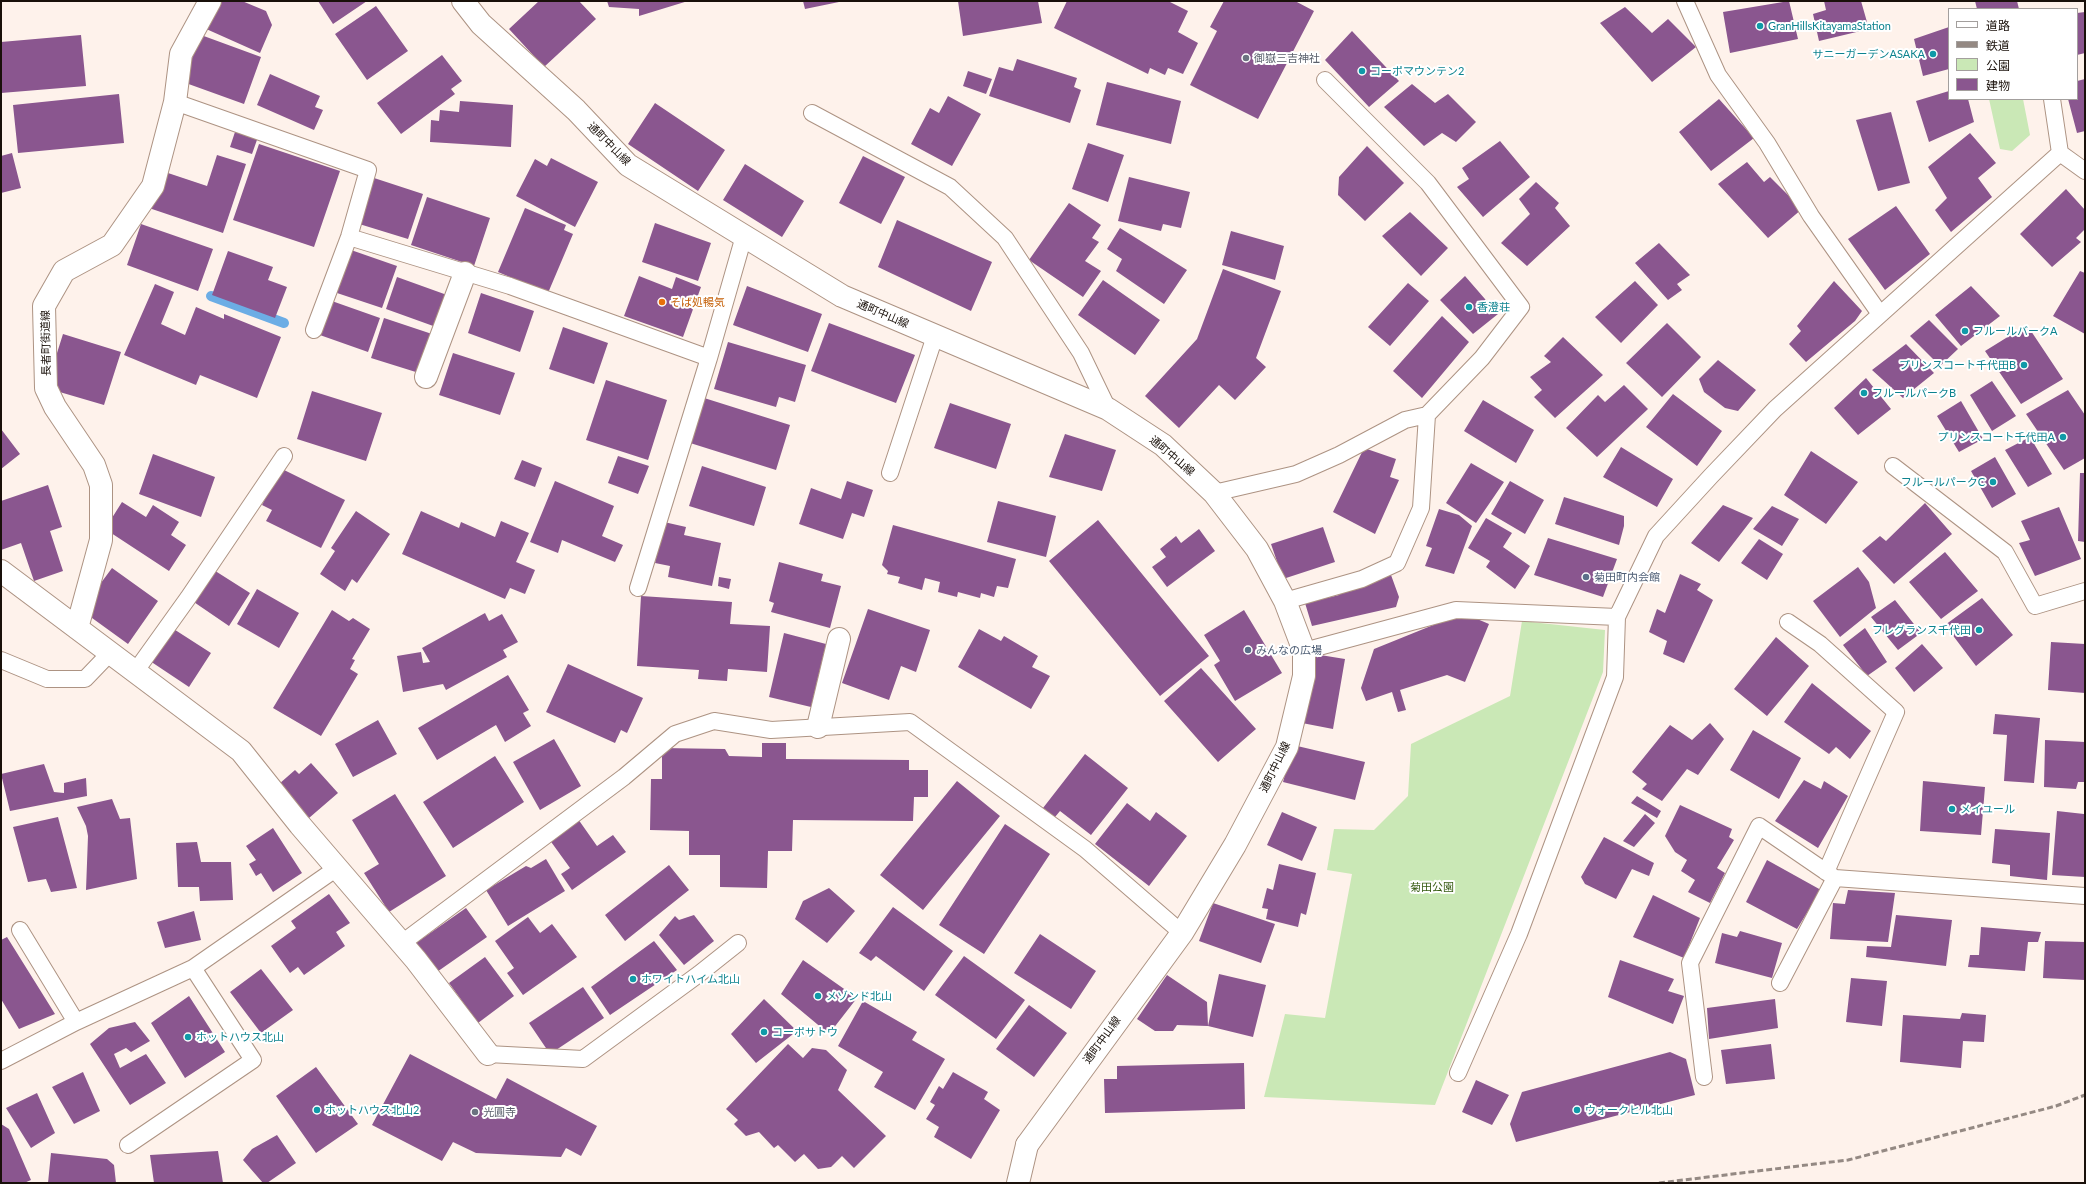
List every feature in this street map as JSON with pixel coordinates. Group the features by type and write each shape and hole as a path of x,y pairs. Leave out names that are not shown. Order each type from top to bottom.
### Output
{"street":[{"name":"長者町街道線","path":"77,628 101,540 101,485 94,465 55,407 46,388 44,306 64,271 112,245 153,186 175,102 181,54 210,1"},
{"name":"通町中山線","path":"464,1 481,24 576,110 628,164 842,296 1108,410 1163,445 1214,493 1256,549 1285,600 1304,651 1304,676 1287,747 1235,845 1182,933 1027,1145 1018,1183"},
{"path":"426,377 465,273"},
{"path":"1,571 241,751 300,825 402,944 488,1054"},
{"path":"818,727 839,639"}],"lane":[{"path":"1685,1 1718,75 1767,143 1811,216 1880,314"},
{"path":"1214,493 1296,474 1339,455 1405,420 1427,415 1482,358 1521,308 1428,183 1325,80"},
{"path":"2052,100 2060,153 2085,171"},
{"path":"175,102 368,170 349,236 314,330"},
{"path":"812,113 950,187 1005,238 1081,353 1108,410"},
{"path":"1458,1073 1519,934 1615,677 1617,617 1656,536 1775,409 2060,153"},
{"path":"349,236 510,286 708,358"},
{"path":"638,588 744,236"},
{"path":"890,473 935,336"},
{"path":"1285,600 1362,579 1397,563 1421,508 1427,415"},
{"path":"135,672 184,604 284,456"},
{"path":"1893,466 2005,552 2035,606 2085,591"},
{"path":"1304,651 1456,610 1617,617"},
{"path":"1780,983 1830,875 1896,712 1820,644 1788,622"},
{"path":"1,660 47,679 86,679 110,653"},
{"path":"402,944 624,777 675,734 714,721 771,730 910,722 1085,849 1182,933"},
{"path":"1704,1077 1690,963 1759,826 1830,875 2085,896"},
{"path":"1,1061 76,1022 193,968 337,868"},
{"path":"20,930 76,1022"},
{"path":"488,1054 583,1059 699,974 738,943"},
{"path":"128,1145 253,1060 193,968"}],"green space":[{"path":"1989,100 2023,100 2030,135 2012,151 2000,149"},
{"name":"菊田公園","path":"1522,621 1605,630 1603,672 1435,1105 1264,1097 1285,1014 1325,1018 1352,874 1327,870 1334,829 1374,830 1408,796 1411,744 1510,696"}],"building":[{"path":"215,1 242,1 266,11 272,25 260,53 204,28"},
{"path":"318,1 367,1 333,24"},
{"path":"539,1 579,1 596,19 544,67 509,29"},
{"path":"607,1 688,1 639,16 639,9 609,7"},
{"path":"803,1 838,1 839,2 805,9"},
{"path":"958,1 1038,1 1042,23 963,36"},
{"path":"1067,1 1168,1 1188,11 1178,32 1198,43 1183,74 1168,68 1165,75 1150,68 1148,74 1054,28"},
{"name":"御嶽三吉神社","path":"1224,1 1295,1 1314,11 1258,119 1190,85 1217,31 1210,27"},
{"name":"GranHillsKitayamaStation","path":"1789,1 1798,39 1730,53 1723,12"},
{"path":"1824,1 1861,1 1869,29 1819,41 1813,14 1826,10"},
{"path":"1975,1 2017,1 2019,8 1977,8"},
{"path":"376,6 408,51 367,80 335,34"},
{"path":"1625,7 1652,33 1668,19 1696,47 1652,82 1600,23"},
{"path":"2085,12 2085,53 2078,55 2078,13"},
{"name":"サニーガーデンASAKA","path":"1948,27 1948,69 1923,76 1914,39"},
{"name":"コーポマウンテン2","path":"1352,31 1399,81 1369,107 1325,60"},
{"path":"81,35 86,86 1,93 1,42"},
{"path":"201,35 261,57 244,104 183,82"},
{"path":"442,55 462,81 451,89 455,94 401,134 377,103"},
{"path":"1017,59 1077,78 1074,87 1081,90 1070,123 989,96 999,67 1013,71"},
{"path":"968,71 992,79 986,94 963,86"},
{"path":"270,74 320,96 315,107 323,110 314,130 257,105"},
{"path":"2085,79 2085,131 2077,133 2068,100 2078,100 2078,81"},
{"path":"1107,82 1181,101 1171,144 1096,125"},
{"path":"1412,84 1435,103 1448,94 1476,122 1456,142 1442,133 1424,146 1384,107"},
{"path":"1948,91 1948,100 1968,100 1974,122 1929,142 1916,101"},
{"path":"119,94 124,143 18,153 13,105"},
{"path":"948,96 981,114 952,166 911,144 930,108 939,113"},
{"path":"1719,99 1754,138 1711,171 1679,132"},
{"path":"460,101 513,105 511,147 430,142 431,120 439,121 440,110 459,112"},
{"path":"655,103 725,150 698,191 628,144"},
{"path":"1891,112 1910,183 1878,191 1856,120"},
{"path":"236,129 258,137 252,154 230,147"},
{"path":"1970,133 1996,163 1978,178 1992,197 1951,232 1935,210 1947,198 1928,167"},
{"path":"1500,141 1530,177 1483,217 1457,187 1469,179 1462,168"},
{"path":"1088,143 1124,155 1108,202 1072,189"},
{"path":"259,144 340,171 314,247 233,220"},
{"path":"1367,146 1404,183 1365,221 1338,195 1339,177"},
{"path":"12,153 21,188 1,193 1,156"},
{"path":"217,155 246,164 223,233 149,208 162,171 207,186"},
{"path":"863,156 905,177 881,224 839,203"},
{"path":"551,158 598,182 575,227 516,196 535,159 547,166"},
{"path":"1747,162 1764,182 1770,177 1802,209 1768,238 1718,184"},
{"path":"745,164 804,201 782,237 723,200"},
{"path":"371,177 423,194 408,239 356,223"},
{"path":"1129,177 1190,192 1181,228 1163,224 1161,231 1118,221"},
{"path":"1536,182 1559,203 1555,208 1570,226 1527,266 1501,243 1530,214 1519,199"},
{"path":"2066,189 2085,210 2085,229 2076,238 2081,242 2052,267 2020,234"},
{"path":"427,197 490,218 474,266 411,245"},
{"path":"1069,203 1101,225 1092,238 1099,242 1085,261 1101,271 1083,297 1029,260"},
{"path":"1896,206 1930,254 1885,290 1848,239"},
{"path":"525,208 566,225 564,230 573,234 548,293 498,272"},
{"path":"1410,212 1448,248 1421,276 1382,236"},
{"path":"897,220 992,262 971,311 878,267"},
{"path":"655,223 711,243 698,281 642,262"},
{"path":"141,224 213,249 198,291 127,265"},
{"path":"1120,228 1187,270 1164,304 1116,271 1122,259 1107,249"},
{"path":"1231,231 1284,246 1275,280 1222,265"},
{"path":"1659,243 1690,275 1677,284 1682,290 1668,300 1635,263"},
{"path":"351,250 397,266 382,308 337,293"},
{"path":"228,251 273,267 268,280 287,287 275,318 212,295"},
{"path":"1223,269 1281,291 1256,358 1266,367 1235,400 1219,385 1179,428 1145,396 1197,339"},
{"path":"2080,271 2085,273 2085,334 2053,316"},
{"name":"そば処暢気","path":"639,276 672,289 676,277 701,287 683,337 624,316"},
{"name":"香澄荘","path":"1465,276 1498,314 1473,334 1440,300"},
{"path":"397,277 447,295 436,327 386,309"},
{"path":"1103,280 1160,320 1135,355 1078,315"},
{"path":"1635,281 1658,305 1621,343 1595,317"},
{"path":"1834,281 1862,311 1855,321 1806,362 1789,344 1801,331 1797,326"},
{"path":"1408,283 1429,301 1390,346 1368,327"},
{"path":"155,284 174,292 161,324 185,335 196,307 224,319 224,314 281,337 257,398 200,375 196,385 124,355"},
{"path":"747,286 822,314 808,352 733,325"},
{"name":"フルールバークA","path":"1971,286 2000,316 1961,346 1935,315"},
{"path":"481,293 534,311 520,352 468,333"},
{"path":"329,300 380,318 368,352 317,334"},
{"path":"1442,316 1469,342 1422,398 1393,371"},
{"path":"384,318 432,334 419,373 371,358"},
{"path":"1929,320 1958,349 1940,366 1910,336"},
{"path":"829,323 915,355 896,403 811,371"},
{"path":"1667,323 1701,357 1662,397 1626,363"},
{"name":"プリンスコート千代田B","path":"2027,325 2063,379 2021,404 1985,351"},
{"path":"563,327 608,343 594,384 549,369"},
{"path":"63,334 121,352 104,405 46,388"},
{"path":"1563,337 1603,375 1555,418 1534,397 1542,390 1530,377 1551,362 1544,356"},
{"path":"728,342 806,365 795,402 779,397 776,407 714,389"},
{"path":"1906,344 1934,373 1903,398 1872,370"},
{"path":"453,353 515,373 500,415 439,395"},
{"path":"1718,360 1756,390 1738,411 1725,408 1704,392 1699,379"},
{"name":"フルールパークB","path":"1866,378 1891,409 1858,435 1834,408"},
{"path":"606,380 667,400 648,460 586,440"},
{"path":"1992,381 2016,416 1992,431 1970,395"},
{"path":"1624,385 1648,409 1597,457 1566,428 1598,395 1605,402"},
{"name":"プリンスコート千代田A","path":"2068,390 2085,415 2085,458 2064,470 2026,414"},
{"path":"312,391 382,413 366,461 297,439"},
{"path":"1673,394 1722,431 1697,466 1646,427"},
{"path":"701,397 790,425 776,470 687,442"},
{"path":"1483,400 1534,430 1516,463 1464,431"},
{"path":"1961,401 1983,439 1959,452 1937,416"},
{"path":"950,403 1011,424 996,469 934,448"},
{"path":"1,429 20,454 1,469"},
{"path":"1065,434 1116,450 1102,491 1049,477"},
{"path":"2030,437 2052,474 2028,487 2005,450"},
{"path":"1621,447 1673,479 1657,507 1603,477"},
{"path":"1364,448 1396,459 1390,477 1399,480 1375,534 1333,512"},
{"path":"1811,451 1858,482 1826,524 1784,495"},
{"path":"153,454 215,477 201,517 139,494"},
{"path":"618,456 649,466 638,494 608,483"},
{"name":"フルールパークC","path":"1995,457 2016,494 1992,508 1971,471"},
{"path":"522,460 542,468 535,487 514,479"},
{"path":"1471,463 1504,482 1476,523 1446,503"},
{"path":"702,466 766,487 754,526 689,506"},
{"path":"280,468 345,500 321,548 266,521 272,510 262,505"},
{"path":"2080,473 2085,473 2085,542 2078,541"},
{"path":"555,481 614,506 602,536 623,545 615,562 562,540 558,553 530,542"},
{"path":"847,481 873,490 864,517 852,513 843,539 799,524 811,488 841,499"},
{"path":"1510,481 1544,500 1525,534 1491,514"},
{"path":"48,485 62,527 50,531 63,571 34,581 21,543 1,550 1,501"},
{"path":"1564,497 1624,516 1624,526 1619,545 1555,524"},
{"path":"998,501 1056,516 1046,557 987,542"},
{"path":"122,502 146,517 153,505 179,522 171,535 186,545 169,571 105,529"},
{"path":"1925,503 1952,534 1894,584 1862,551 1880,536 1886,541"},
{"path":"1723,505 1753,518 1719,562 1691,543"},
{"path":"1772,506 1799,519 1782,546 1753,529"},
{"path":"2059,507 2081,559 2035,576 2019,543 2030,540 2021,521"},
{"path":"1439,509 1459,515 1472,526 1454,574 1425,566 1432,548 1426,546"},
{"path":"356,511 390,534 357,583 352,579 345,591 320,574 335,551 331,548"},
{"path":"421,511 459,528 461,522 495,537 501,521 529,533 516,562 535,570 525,594 510,588 505,599 402,554"},
{"path":"1486,518 1512,533 1503,547 1530,566 1515,589 1486,567 1490,561 1468,548"},
{"path":"1098,520 1209,656 1160,696 1049,561"},
{"path":"664,522 686,527 684,535 721,543 712,586 668,577 670,566 655,563"},
{"path":"893,525 1016,559 1008,588 997,586 994,597 981,593 980,598 958,592 957,597 938,592 940,582 925,578 922,590 898,583 900,577 887,574 888,571 882,565"},
{"path":"1323,527 1335,562 1283,579 1271,544"},
{"path":"1199,529 1215,551 1167,587 1152,567 1166,557 1160,549 1176,536 1181,543"},
{"path":"1548,538 1617,559 1603,597 1534,575"},
{"path":"1759,539 1783,554 1767,580 1741,563"},
{"path":"1945,552 1978,591 1941,619 1909,582"},
{"path":"779,562 823,574 821,581 841,586 830,628 771,612 774,603 769,601"},
{"path":"209,567 250,593 229,626 188,598"},
{"path":"1858,567 1869,582 1876,608 1840,637 1813,601"},
{"path":"112,568 158,601 128,644 81,610"},
{"path":"1680,574 1701,584 1697,590 1713,600 1684,663 1663,654 1667,641 1649,632 1657,609 1665,613"},
{"path":"1391,575 1399,597 1396,607 1312,626 1305,603 1339,595 1343,590"},
{"path":"719,577 731,579 729,589 718,586"},
{"path":"257,589 299,613 279,648 237,624"},
{"path":"641,596 732,602 730,624 770,626 767,672 728,669 727,681 698,679 699,670 637,666"},
{"name":"フレグランス千代田","path":"1982,598 2013,635 1976,666 1945,625"},
{"path":"1895,600 1921,633 1898,650 1871,617"},
{"path":"868,609 930,630 916,672 901,666 889,700 842,683"},
{"path":"332,610 349,621 353,618 370,629 352,659 355,660 350,669 358,674 321,736 273,708"},
{"path":"1244,610 1282,673 1235,701 1214,665 1220,661 1204,635"},
{"path":"485,613 489,621 502,614 518,642 503,650 507,657 446,690 443,684 403,692 397,656 421,652 423,663 430,662 422,648"},
{"path":"1463,613 1489,624 1465,682 1447,675 1400,690 1406,710 1398,712 1392,692 1366,701 1361,688 1374,649"},
{"path":"169,626 211,653 189,687 147,659"},
{"path":"1865,628 1887,662 1867,676 1843,645"},
{"path":"979,629 1001,641 1004,636 1038,656 1032,667 1050,676 1031,709 958,667"},
{"path":"784,633 826,644 811,707 769,697"},
{"path":"1776,637 1809,666 1767,716 1734,689"},
{"path":"2051,642 2085,644 2085,693 2048,690"},
{"path":"1922,644 1943,668 1914,692 1895,668"},
{"path":"1314,654 1345,659 1333,729 1302,723"},
{"path":"568,664 643,698 627,733 621,730 615,743 546,712"},
{"path":"1201,668 1256,729 1218,762 1164,701"},
{"path":"508,675 529,710 523,713 531,726 505,742 496,725 437,760 418,728"},
{"path":"1812,683 1871,731 1850,759 1836,747 1829,754 1784,722"},
{"path":"1995,714 2040,718 2034,783 2004,781 2007,735 1993,734"},
{"path":"378,720 397,754 353,777 335,744"},
{"path":"1710,723 1724,739 1698,775 1687,769 1662,801 1642,789 1647,784 1632,772 1670,725 1692,740"},
{"path":"1753,730 1801,758 1779,799 1730,770"},
{"path":"554,739 581,786 540,810 513,762"},
{"path":"2045,740 2085,742 2085,782 2078,782 2076,789 2044,787"},
{"path":"762,743 786,743 786,759 909,760 909,770 928,770 928,797 914,797 913,821 793,820 792,851 768,851 767,888 720,887 720,855 689,855 689,831 650,830 651,779 662,779 662,748 725,749 729,756 762,757"},
{"path":"1293,745 1365,762 1355,800 1283,782"},
{"path":"1085,754 1128,788 1091,835 1060,811 1055,817 1043,808"},
{"path":"495,756 524,802 453,848 423,802"},
{"path":"311,763 338,793 309,818 279,784 295,770 299,774"},
{"path":"44,764 54,792 64,793 64,783 86,778 87,796 10,811 1,774"},
{"path":"1804,780 1821,789 1824,781 1848,796 1818,848 1775,821"},
{"path":"957,781 1000,816 923,910 880,875"},
{"name":"メイユール","path":"1923,781 1985,787 1981,835 1920,831"},
{"path":"395,794 446,876 389,912 364,873 379,864 352,820"},
{"path":"1637,796 1661,811 1657,818 1631,803"},
{"path":"112,799 120,819 130,818 137,879 86,890 88,836 86,826 77,807"},
{"path":"1127,803 1150,821 1156,812 1187,836 1149,886 1095,844"},
{"path":"1680,805 1732,829 1729,837 1734,840 1717,868 1725,873 1710,903 1688,892 1695,880 1681,871 1687,860 1675,852 1665,836"},
{"path":"2057,811 2084,814 2085,877 2052,875"},
{"path":"1282,812 1317,827 1302,861 1267,845"},
{"path":"1645,814 1655,823 1634,847 1623,841"},
{"path":"58,817 77,888 51,892 46,879 28,882 13,827"},
{"path":"578,819 597,846 613,835 626,852 572,890 561,874 570,868 549,839"},
{"path":"1005,824 1050,854 984,954 939,925"},
{"path":"273,828 302,873 273,892 261,873 256,876 249,864 256,860 246,846"},
{"path":"1995,829 2050,833 2047,880 2010,876 2010,865 1992,863"},
{"path":"1604,837 1654,863 1649,876 1632,869 1616,899 1585,884 1581,877"},
{"path":"197,842 201,862 231,862 233,900 200,901 199,887 178,887 176,843"},
{"path":"546,859 565,891 508,926 486,890 526,866 531,868"},
{"path":"1767,860 1821,890 1797,929 1746,902"},
{"path":"1279,864 1316,873 1306,915 1301,913 1298,927 1266,919 1268,909 1262,908 1267,888 1273,890"},
{"path":"669,865 689,890 625,941 605,915"},
{"path":"829,888 855,911 827,943 795,919 803,901"},
{"path":"1848,890 1895,893 1888,942 1830,939 1833,903 1845,904"},
{"path":"329,894 350,923 336,932 345,946 304,975 298,967 290,973 271,946 296,928 291,921"},
{"path":"1653,895 1700,918 1684,958 1633,937"},
{"path":"1213,903 1275,924 1261,963 1199,941"},
{"path":"893,907 953,951 924,991 876,956 871,961 859,953"},
{"path":"466,908 487,937 434,974 413,945"},
{"path":"194,911 201,940 165,948 157,922"},
{"path":"694,915 714,941 684,965 659,935 675,916 679,920"},
{"path":"1896,915 1952,920 1946,966 1866,957 1867,946 1891,947"},
{"path":"528,917 540,933 552,924 577,957 523,995 507,973 514,968 495,941"},
{"path":"1981,927 2041,932 2038,942 2028,942 2025,971 1968,967 1970,955 1979,955"},
{"path":"1740,931 1782,943 1772,978 1715,963 1722,933 1737,937"},
{"path":"1040,934 1096,971 1071,1009 1014,973"},
{"path":"7,937 55,1014 19,1029 1,999 1,940"},
{"name":"ホワイトハイム北山","path":"654,941 677,970 610,1015 591,987"},
{"path":"2045,941 2085,942 2085,980 2043,978"},
{"path":"964,956 1025,1000 996,1039 935,995"},
{"path":"485,957 514,996 478,1023 449,983"},
{"name":"メゾンド北山","path":"803,960 857,998 829,1034 781,994"},
{"path":"1620,960 1674,979 1668,991 1684,996 1673,1024 1608,997"},
{"path":"261,969 293,1010 261,1033 230,992"},
{"path":"1219,974 1266,985 1253,1037 1208,1026"},
{"path":"1167,975 1207,1002 1208,1026 1177,1025 1173,1031 1155,1031 1137,1019"},
{"path":"1851,978 1887,981 1882,1026 1846,1022"},
{"path":"583,987 604,1018 550,1054 529,1023"},
{"name":"ホットハウス北山","path":"189,996 225,1052 185,1078 151,1023"},
{"name":"コーポサトウ","path":"764,999 797,1031 756,1063 731,1034"},
{"path":"1775,999 1778,1028 1709,1039 1707,1008"},
{"path":"863,1001 917,1032 912,1040 945,1059 915,1110 874,1087 883,1072 838,1046"},
{"path":"1029,1005 1067,1033 1034,1077 996,1049"},
{"path":"1962,1013 1986,1015 1984,1042 1963,1041 1961,1068 1900,1062 1903,1015 1960,1019"},
{"path":"135,1022 150,1041 131,1052 126,1048 114,1054 120,1068 146,1054 166,1083 130,1105 90,1044 109,1028"},
{"path":"788,1044 803,1058 812,1048 826,1050 847,1070 838,1090 886,1136 854,1168 842,1156 831,1167 818,1169 804,1154 795,1162 778,1145 774,1148 759,1132 746,1136 734,1124 738,1120 726,1109"},
{"path":"1771,1044 1775,1079 1726,1084 1721,1050"},
{"name":"ウォークヒル北山","path":"1670,1052 1686,1059 1695,1095 1516,1142 1510,1124 1522,1092"},
{"name":"光圓寺","path":"410,1054 496,1099 507,1078 597,1126 581,1156 566,1148 561,1157 476,1153 453,1142 442,1161 372,1125"},
{"path":"1244,1063 1245,1109 1105,1113 1104,1079 1117,1079 1117,1066"},
{"name":"ホットハウス北山2","path":"316,1067 358,1124 316,1153 276,1096"},
{"path":"83,1072 100,1111 74,1124 52,1087"},
{"path":"953,1072 988,1092 984,1099 1000,1110 971,1159 934,1137 939,1127 926,1119 935,1105 930,1102 939,1086 943,1089"},
{"path":"1476,1080 1509,1095 1492,1125 1462,1112"},
{"path":"37,1093 55,1133 31,1148 6,1108"},
{"path":"1,1124 9,1129 31,1180 24,1183 1,1183"},
{"path":"277,1135 296,1163 267,1183 263,1183 243,1160 252,1149"},
{"path":"218,1151 223,1183 154,1183 150,1155"},
{"path":"51,1153 107,1159 114,1165 116,1183 48,1183"}],"waterway":[{"path":"211,296 284,323"}],"railway":[{"path":"1659,1183 1848,1160 2056,1106 2085,1095"}],"place":[{"name":"GranHillsKitayamaStation","path":"1760,26"},
{"name":"サニーガーデンASAKA","path":"1933,54"},
{"name":"御嶽三吉神社","path":"1246,58"},
{"name":"コーポマウンテン2","path":"1362,71"},
{"name":"そば処暢気","path":"662,302"},
{"name":"香澄荘","path":"1469,307"},
{"name":"フルールバークA","path":"1965,331"},
{"name":"プリンスコート千代田B","path":"2024,365"},
{"name":"フルールパークB","path":"1864,393"},
{"name":"プリンスコート千代田A","path":"2063,437"},
{"name":"フルールパークC","path":"1993,482"},
{"name":"菊田町内会館","path":"1586,577"},
{"name":"フレグランス千代田","path":"1979,630"},
{"name":"みんなの広場","path":"1248,650"},
{"name":"メイユール","path":"1952,809"},
{"name":"ホワイトハイム北山","path":"633,979"},
{"name":"メゾンド北山","path":"818,996"},
{"name":"コーポサトウ","path":"764,1032"},
{"name":"ホットハウス北山","path":"188,1037"},
{"name":"ホットハウス北山2","path":"317,1110"},
{"name":"ウォークヒル北山","path":"1577,1110"},
{"name":"光圓寺","path":"475,1112"}]}
